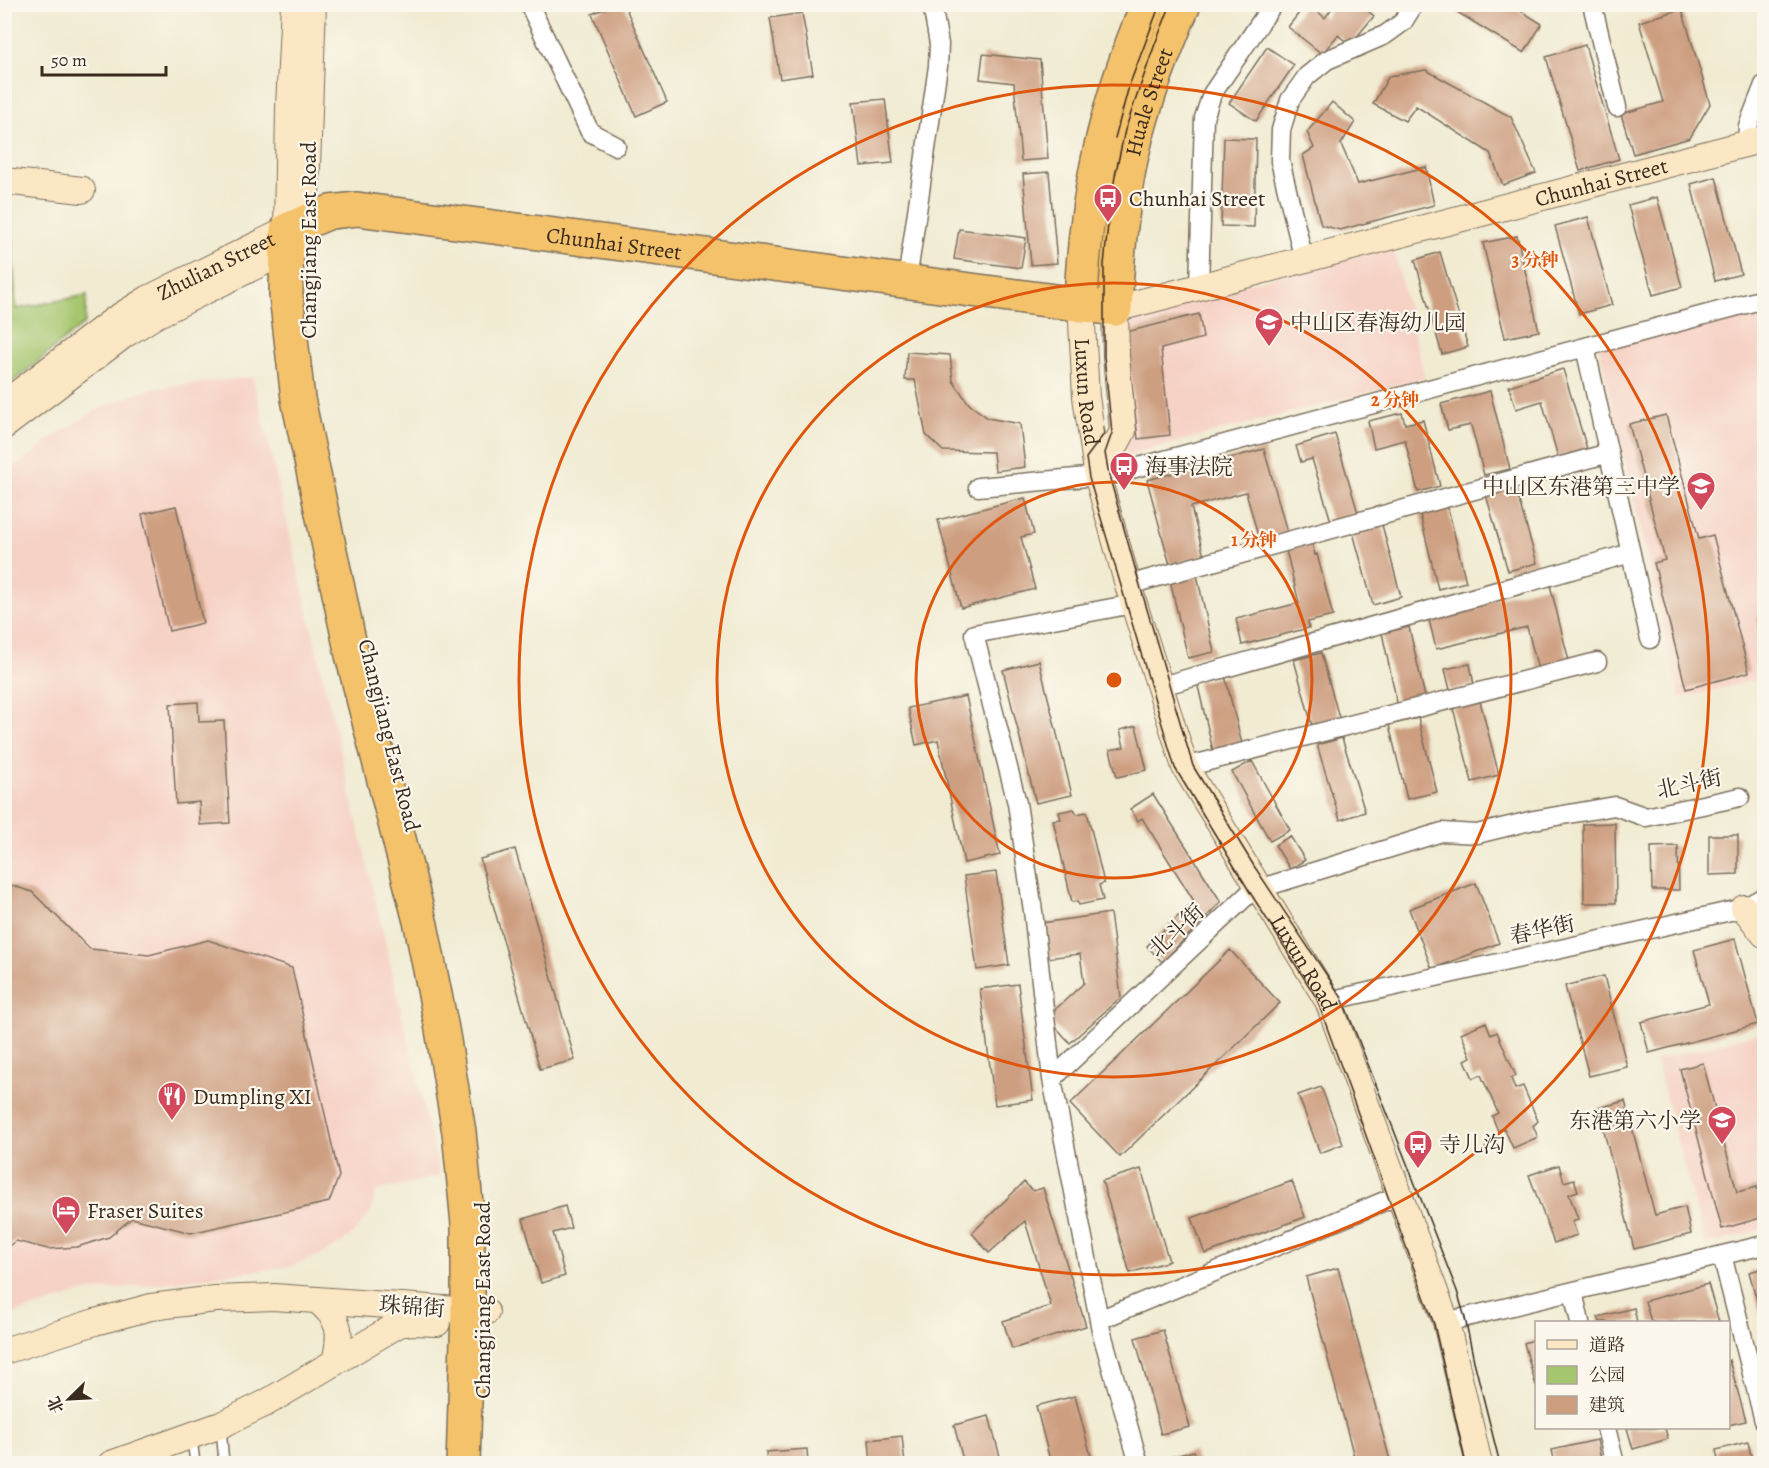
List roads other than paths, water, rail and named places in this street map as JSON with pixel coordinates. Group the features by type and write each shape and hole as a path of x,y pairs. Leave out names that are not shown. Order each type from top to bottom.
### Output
{"highway":[{"name":"Huale Street","path":"1081,305 1082,262 1094,172 1118,82 1148,4"},
{"name":"Huale Street","path":"1115,309 1116,266 1127,178 1149,93 1184,4"},
{"name":"Chunhai Street","path":"293,234 330,212 357,208 1115,309"},
{"name":"Changjiang East Road","path":"293,234 304,291 314,396 320,429 368,652 437,922 459,1024 477,1129 486,1224 474,1316 463,1464"},
{"name":"Changjiang East Road","path":"474,1316 480,1464"}],"main road":[{"name":"Changjiang East Road","path":"293,234 289,107 294,4"},
{"name":"Changjiang East Road","path":"293,234 313,4"},
{"name":"Chunhai Street","path":"1115,309 1756,142"},
{"path":"4,182 82,190"},
{"name":"Zhulian Street","path":"4,404 114,320 148,299 293,234"},
{"name":"Zhulian Street","path":"4,426 124,335 293,234"},
{"name":"Luxun Road","path":"1081,305 1086,397 1098,477 1158,687 1185,767 1328,1000 1446,1322 1479,1464"},
{"name":"Luxun Road","path":"1098,477 1123,431 1116,357 1115,309"},
{"path":"1754,903 1764,934"},
{"name":"珠锦街","path":"4,1351 151,1307 215,1299 317,1300 474,1316"},
{"path":"317,1300 331,1312 339,1328 339,1344 335,1362"},
{"name":"珠锦街","path":"111,1464 192,1437 267,1403 399,1324 474,1316"}],"street":[{"path":"529,4 590,132 616,146"},
{"path":"907,282 938,66 939,44 932,4"},
{"path":"1199,287 1204,118 1207,104 1273,4"},
{"path":"1304,260 1280,161 1281,130 1290,100 1307,76 1328,60 1384,35 1403,22 1414,4"},
{"path":"1592,4 1617,107"},
{"path":"1756,142 1748,126 1764,85"},
{"path":"978,487 1098,477 1764,299"},
{"path":"1585,347 1650,639"},
{"path":"1139,1464 1099,1320 1052,1079 1033,911 1017,802 974,634 1131,595 1609,453"},
{"path":"1158,687 1631,553"},
{"path":"1185,767 1597,663"},
{"name":"北斗街","path":"1052,1079 1257,886 1268,886 1442,832 1477,834 1534,820 1615,806 1646,817 1740,797"},
{"name":"春华街","path":"1328,1000 1754,903"},
{"path":"1099,1320 1399,1195"},
{"path":"1446,1322 1764,1245"},
{"path":"1722,1255 1764,1416"},
{"path":"1573,1292 1580,1321"},
{"path":"1606,1429 1615,1464"}],"lane":[{"path":"221,1425 224,1464"},
{"path":"192,1437 195,1464"}],"tram line":[{"path":"1115,138 1129,86 1160,4"},
{"path":"1171,4 1125,130 1108,224 1104,265 1104,356 1112,433 1105,453 1109,475 1193,766 1254,866 1342,998 1457,1291 1500,1464"},
{"path":"1103,427 1104,434 1086,458 1089,478 1175,768 1316,997 1434,1324 1466,1464"}],"place":[{"name":"Chunhai Street","path":"1108,224"},
{"name":"中山区春海幼儿园","path":"1269,348"},
{"name":"海事法院","path":"1124,492"},
{"name":"中山区东港第三中学","path":"1701,512"},
{"name":"Dumpling XI","path":"172,1122"},
{"name":"东港第六小学","path":"1722,1146"},
{"name":"寺儿沟","path":"1418,1170"},
{"name":"Fraser Suites","path":"66,1236"}]}
